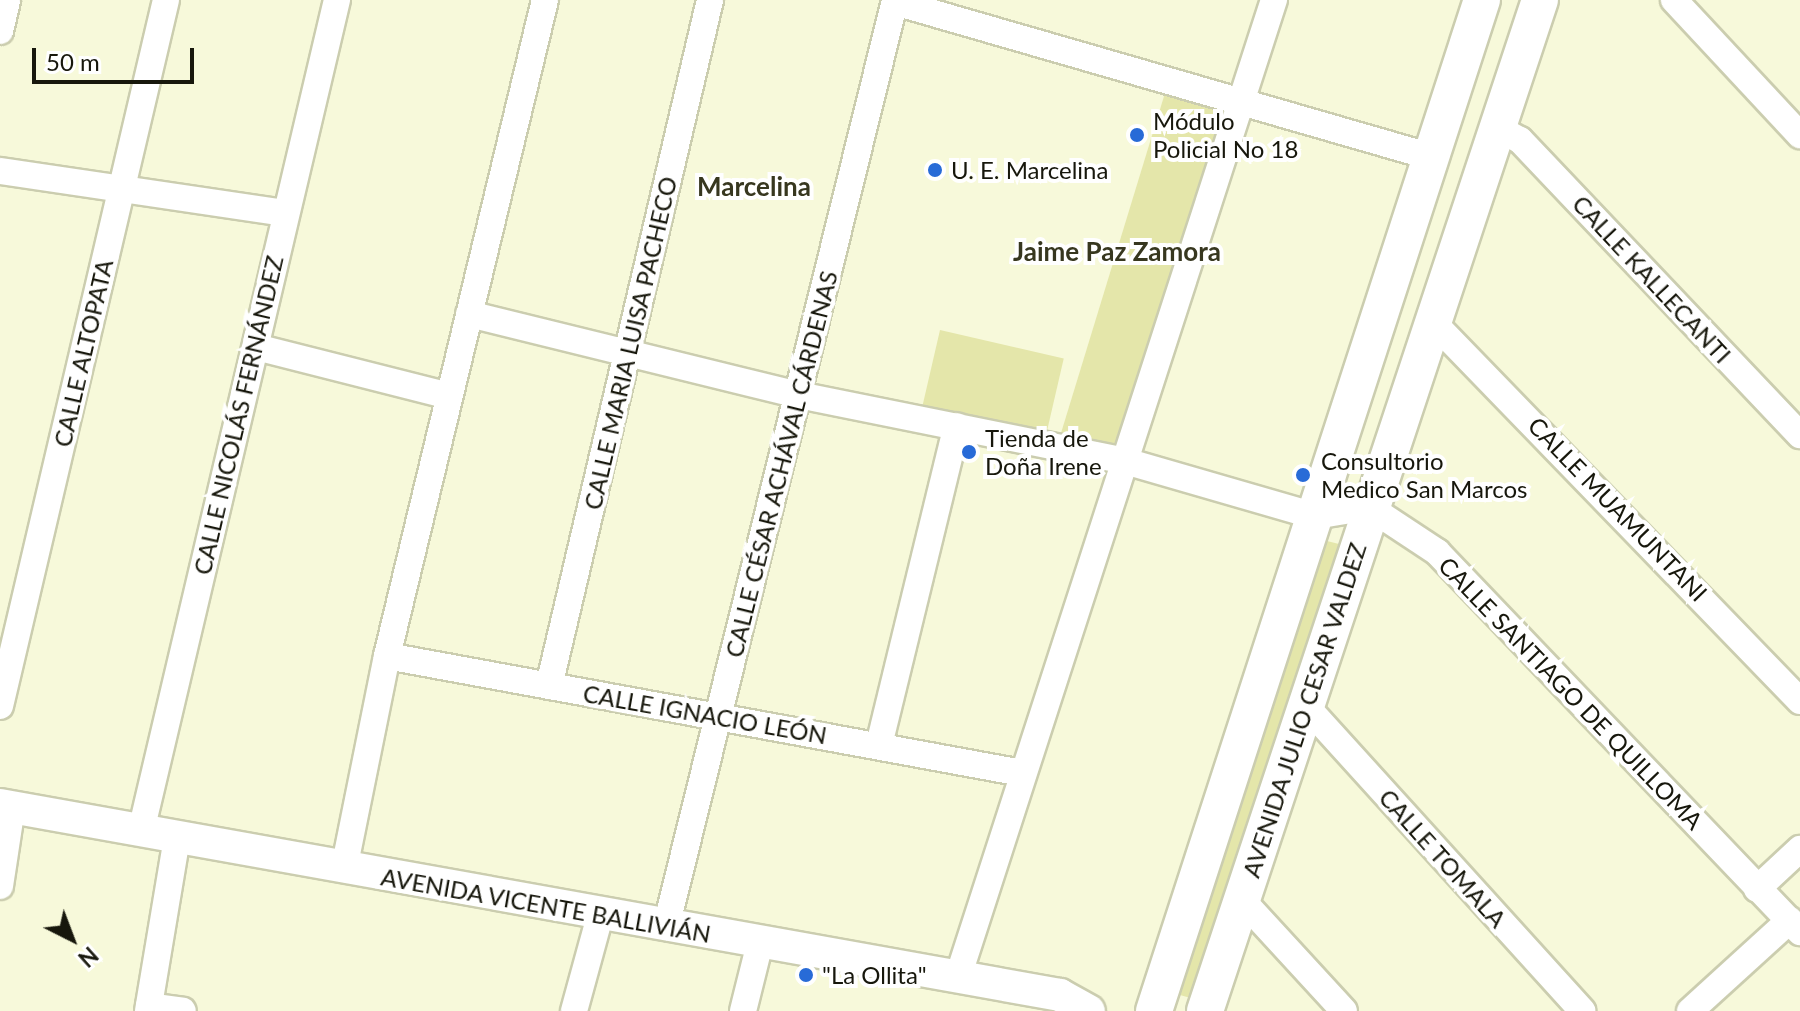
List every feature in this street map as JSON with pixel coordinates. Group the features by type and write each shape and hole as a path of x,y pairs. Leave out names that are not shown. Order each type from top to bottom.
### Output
{"main road":[{"name":"AVENIDA JULIO CESAR VALDEZ","path":"1154,1011 1482,0"},
{"name":"AVENIDA JULIO CESAR VALDEZ","path":"1205,1011 1369,507 1540,0"}],"street":[{"path":"0,31 7,0"},
{"name":"CALLE ALTOPATA","path":"0,706 166,0"},
{"name":"CALLE NICOLÁS FERNÁNDEZ","path":"141,831 256,347 283,213 337,0"},
{"path":"344,869 387,656 545,0"},
{"name":"CALLE MARIA LUISA PACHECO","path":"549,686 710,0"},
{"path":"958,977 1022,773 1244,102 1274,0"},
{"path":"1674,0 1800,135"},
{"path":"895,1 1432,157"},
{"name":"CALLE CÉSAR ACHÁVAL CÁRDENAS","path":"666,927 895,1"},
{"name":"CALLE KALLECANTI","path":"1498,128 1520,140 1800,435"},
{"path":"0,171 283,213"},
{"path":"469,314 799,395 1125,461 1315,516 1369,507"},
{"name":"CALLE MUAMUNTANI","path":"1432,321 1800,701"},
{"path":"256,347 449,396"},
{"path":"879,745 957,426"},
{"name":"CALLE SANTIAGO DE QUILLOMA","path":"1369,507 1437,552 1795,926"},
{"name":"CALLE IGNACIO LEÓN","path":"387,656 1022,773"},
{"name":"CALLE TOMALA","path":"1305,705 1582,1011"},
{"path":"0,886 6,806"},
{"name":"AVENIDA VICENTE BALLIVIÁN","path":"6,806 600,916 1060,995 1089,1011"},
{"path":"177,837 148,1008 183,1011"},
{"path":"1757,889 1800,849"},
{"path":"1243,901 1344,1011"},
{"path":"574,1011 600,916"},
{"path":"1690,1011 1795,926"},
{"path":"743,1011 760,943"}],"green space":[{"path":"1165,93 1229,113 1124,455 1060,435"},
{"path":"940,330 1064,359 1046,434 923,405"},
{"path":"1319,539 1343,545 1198,1000 1169,992"}],"place":[{"name":"Módulo Policial No 18","path":"1137,135"},
{"name":"U. E. Marcelina","path":"935,170"},
{"name":"Tienda de Doña Irene","path":"969,452"},
{"name":"Consultorio Medico San Marcos","path":"1303,475"},
{"name":"\"La Ollita\"","path":"806,975"}],"district":[{"name":"Marcelina","path":"754,187"},
{"name":"Jaime Paz Zamora","path":"1117,252"}]}
